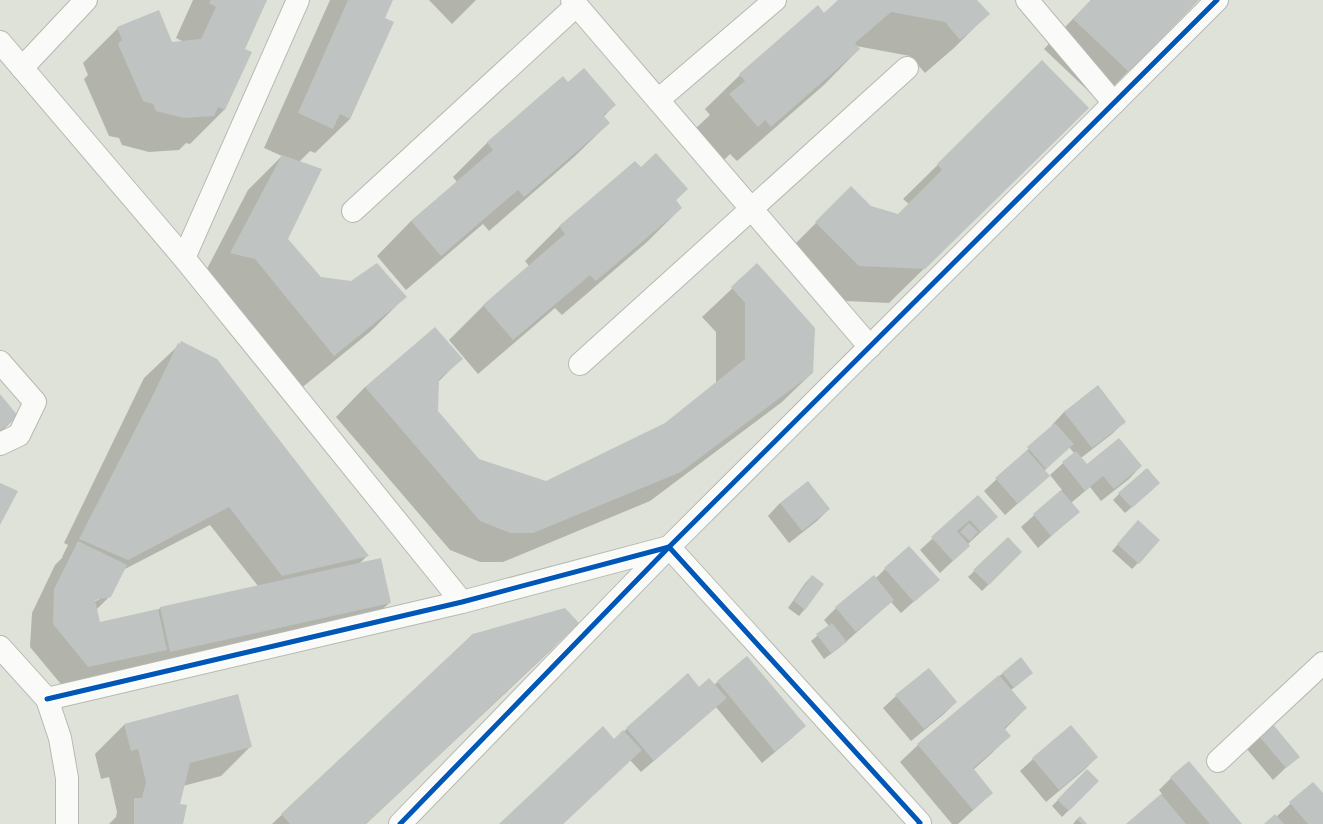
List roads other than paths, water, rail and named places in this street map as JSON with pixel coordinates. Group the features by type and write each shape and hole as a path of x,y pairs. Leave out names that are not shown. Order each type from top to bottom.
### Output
{"street":[{"path":"22,68 86,0"},
{"path":"184,258 298,0"},
{"path":"658,100 775,0"},
{"path":"1027,0 1114,103"},
{"path":"400,824 669,547 1217,0"},
{"path":"353,211 574,3 870,346"},
{"path":"0,42 184,258 462,602"},
{"path":"580,364 907,68"},
{"path":"0,362 35,402 19,435 0,444"},
{"path":"47,699 462,602 669,547"},
{"path":"669,547 920,823 919,824"},
{"path":"0,647 47,699 60,738 67,778 67,824"},
{"path":"1218,761 1323,664"}]}
